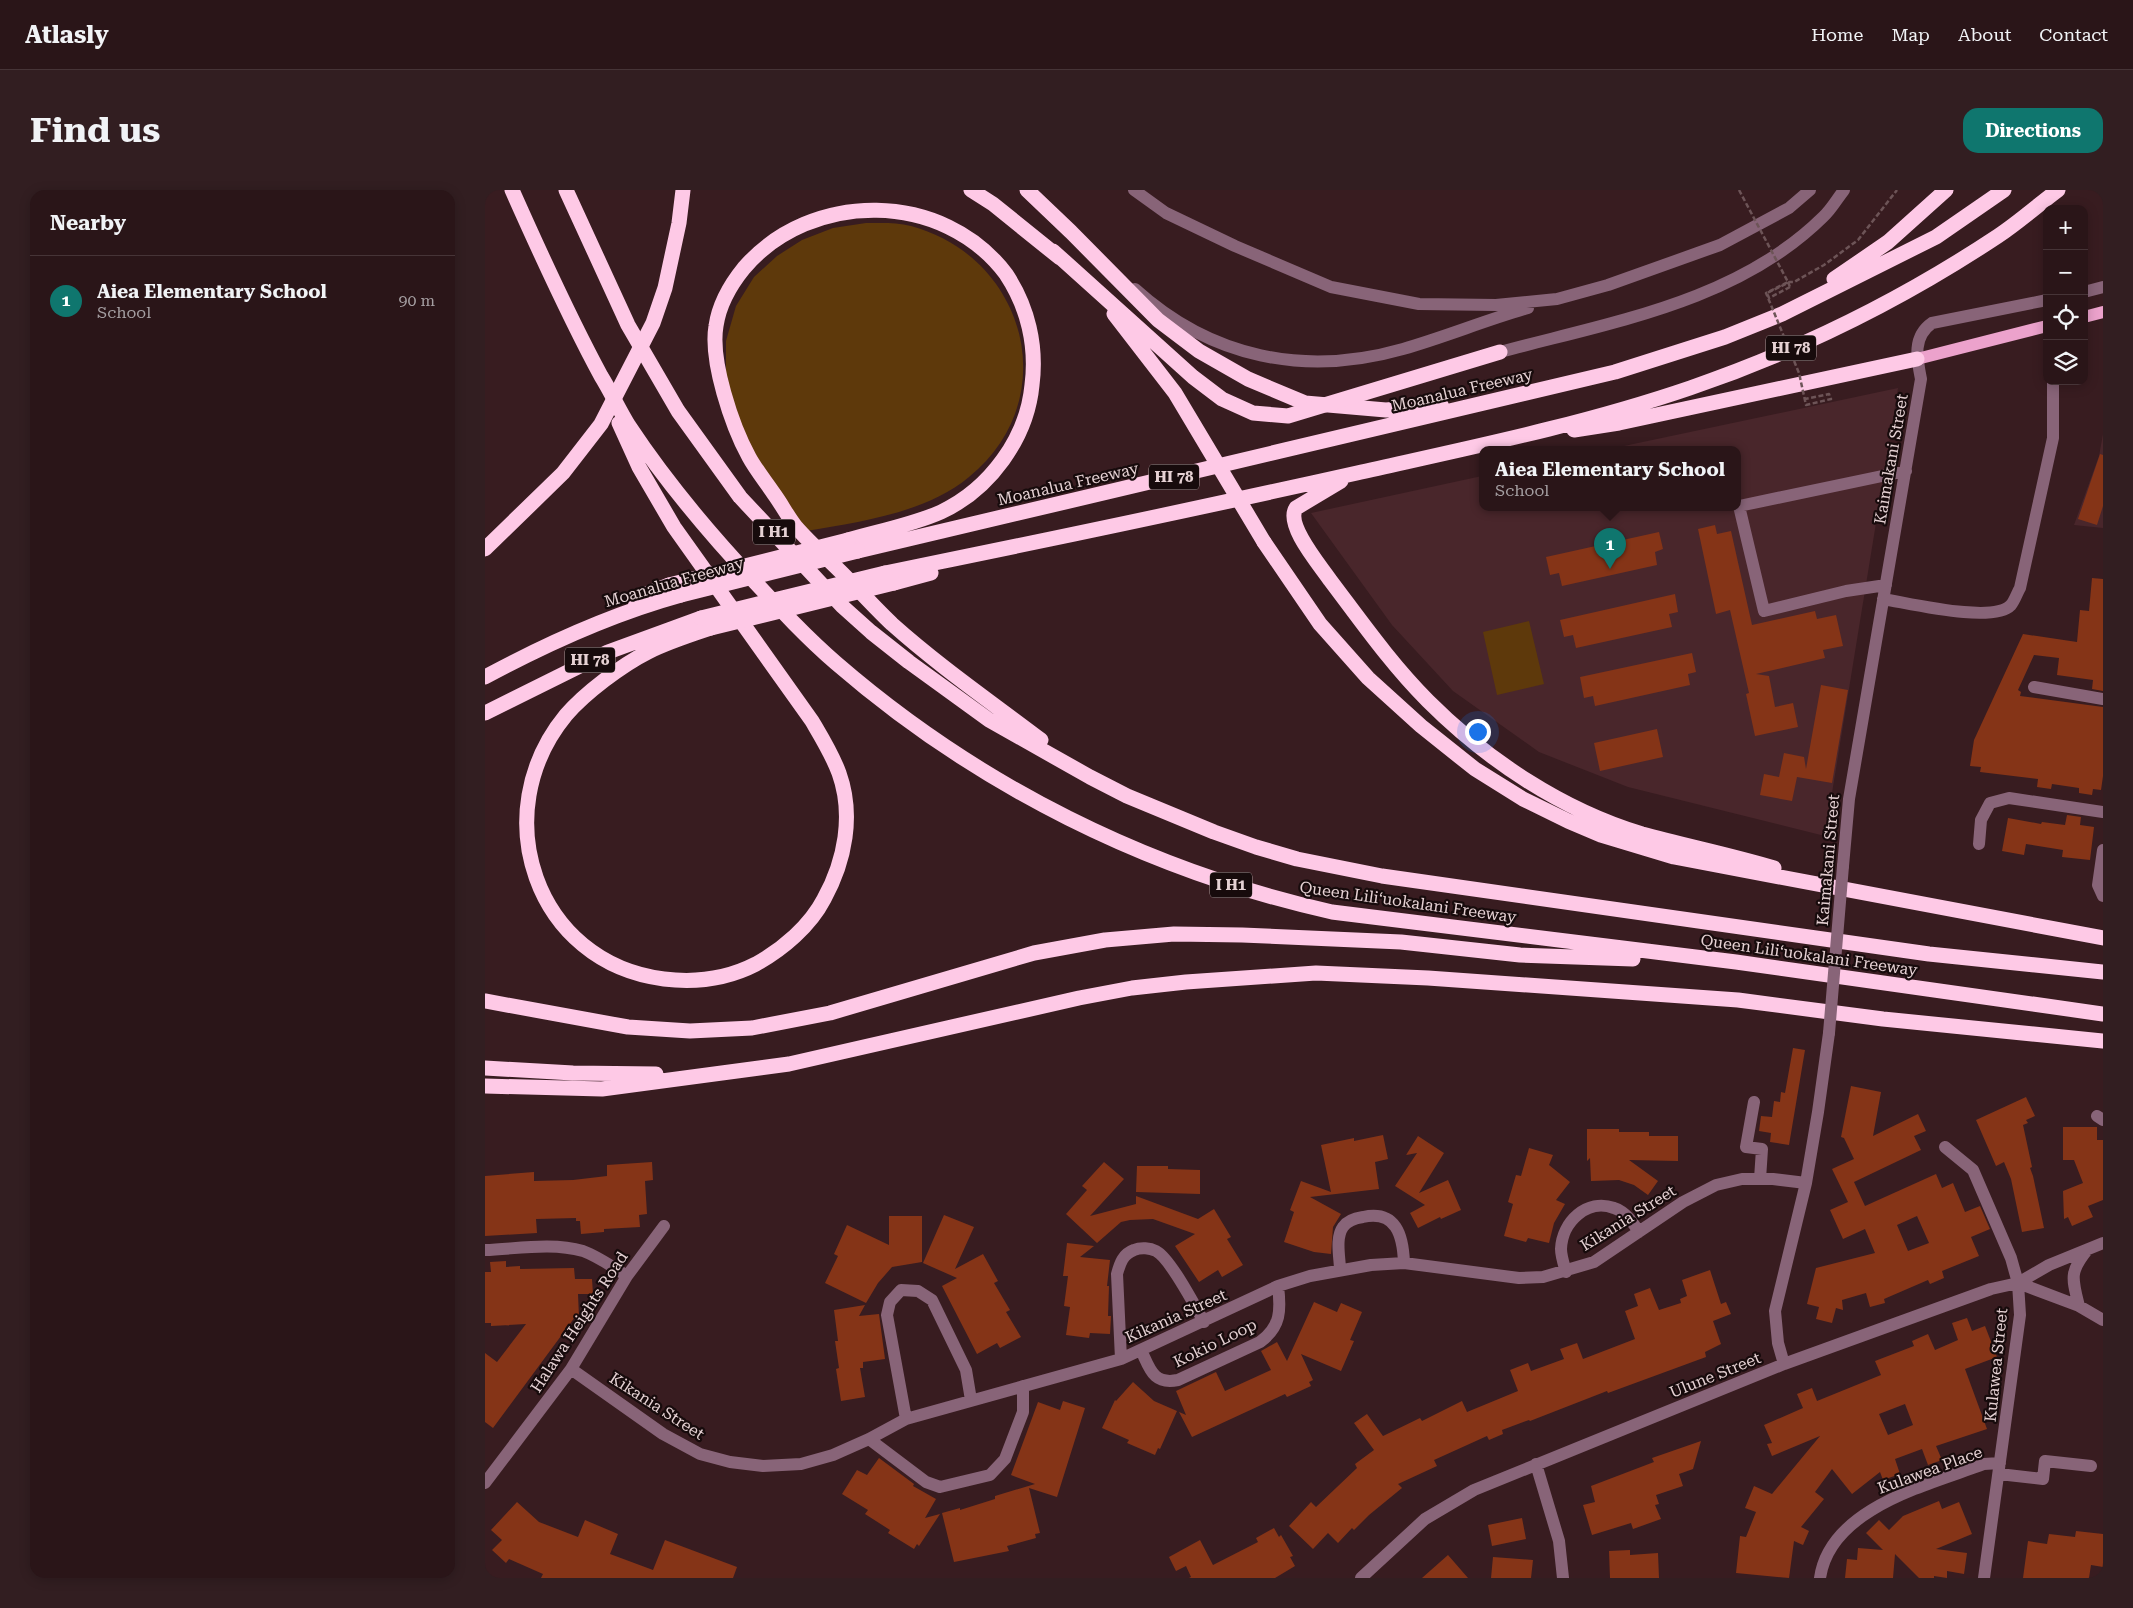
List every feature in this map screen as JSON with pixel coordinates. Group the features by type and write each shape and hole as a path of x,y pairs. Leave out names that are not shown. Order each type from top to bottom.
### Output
{"highway":[{"name":"Queen Liliʻuokalani Freeway","path":"512,190 575,329 627,422 653,461 725,551 797,627 836,663 934,740 1029,798 1103,836 1174,866 1276,900 1332,912 1736,962 2103,1014"},
{"name":"Queen Liliʻuokalani Freeway","path":"566,190 628,325 678,411 740,497 842,606 901,656 989,720 1090,777 1168,814 1214,832 1297,859 1333,867 1382,876 1929,954 2103,972"},
{"path":"485,549 537,501 563,473 601,424 653,323 673,256 683,190"},
{"path":"971,190 993,204 1053,251 1193,377 1222,399 1253,413 1288,416 1500,352"},
{"path":"1027,190 1158,320 1199,351 1248,379 1305,404 1386,410 1490,401"},
{"path":"1782,314 1888,242 1946,190"},
{"name":"HI 78","path":"1782,314 1936,237 2004,190"},
{"name":"HI 78","path":"485,713 608,652 706,623 1072,535 1494,442 1616,410 1690,388 1806,341 1930,279 2001,234 2058,190"},
{"path":"485,677 641,596 675,590 848,540 913,522 943,511 977,488 1003,461 1021,428 1032,391 1033,354 1027,316 1001,266 974,240 951,224 925,212 887,204 849,206 812,216 778,234 750,260 729,292 715,328 717,357 728,410 749,457 796,527 803,534 892,623 934,659 1090,777"},
{"path":"1053,251 1118,319 1175,393 1263,542 1321,624 1368,678 1421,726 1475,769 1523,799 1601,835 1657,852 1855,892 2103,938"},
{"name":"Moanalua Freeway","path":"675,590 858,551 1615,372 1725,337 1782,314"},
{"path":"575,329 639,467 674,527 812,721 829,751 840,774 846,817 841,861 822,905 808,923 771,956 747,969 722,978 697,981 646,977 622,970 603,960 575,938 550,910 531,869 525,844 525,816 529,788 537,764 550,736 566,714 590,692 647,652 706,623"},
{"path":"1494,442 1619,423 1917,359"},
{"path":"1353,474 1296,508 1293,519 1295,528 1323,571 1361,623 1393,662 1427,700 1468,737 1537,786 1574,807 1606,821 1642,834 1733,855 1855,892"},
{"path":"485,1001 628,1027 690,1031 752,1028 830,1013 1034,953 1105,940 1174,934 1401,942 1520,955 1736,962"},
{"path":"485,1086 602,1088 789,1064 841,1054 1079,998 1132,988 1186,982 1316,973 1438,979 1738,1000 1883,1019 2103,1041"},
{"path":"485,1068 573,1073 655,1074 735,1070"}],"main road":[{"path":"2088,316 2103,312"},
{"path":"1917,359 2043,327"}],"street":[{"path":"1134,190 1166,213 1235,246 1331,287 1419,304 1496,305 1557,299"},
{"path":"1071,232 1137,292 1182,322 1240,351 1275,360 1339,361 1369,357 1403,349 1496,317 1608,285 1720,245 1789,208 1810,190"},
{"path":"1500,352 1671,307 1743,276 1777,254 1823,217 1844,190"},
{"path":"2088,291 2103,287"},
{"name":"Kaimakani Street","path":"1783,1364 1775,1311 1806,1183 1819,1112 1829,1033 1849,799 1921,379 1917,359 1919,338 1924,329 1932,323 2043,301"},
{"path":"1883,599 1972,614 1998,612 2010,606 2020,588 2053,438 2053,385"},
{"path":"1741,506 1906,471"},
{"path":"1740,511 1764,611 1846,591 1886,586"},
{"path":"2034,687 2103,699"},
{"path":"1979,844 1981,820 1990,802 2009,798 2103,812"},
{"path":"2103,850 2099,885 2103,896"},
{"path":"1753,1102 1746,1147 1762,1149 1760,1179"},
{"name":"Kulawea Street","path":"1945,1147 1973,1170 2011,1258 2018,1284 2020,1315 1985,1578"},
{"name":"Kikania Street","path":"571,1369 663,1434 700,1454 730,1462 763,1466 801,1464 833,1455 869,1439 906,1418 1121,1359 1278,1286 1310,1276 1341,1270 1404,1263 1519,1278 1543,1278 1594,1262 1683,1202 1716,1185 1742,1179 1806,1183"},
{"path":"1566,1272 1561,1250 1565,1231 1574,1218 1587,1208 1602,1205 1616,1208 1629,1217 1639,1232"},
{"path":"1341,1270 1339,1239 1343,1227 1354,1218 1375,1214 1386,1216 1395,1226 1403,1247 1404,1263"},
{"name":"Halawa Heights Road","path":"485,1483 571,1369 627,1276 664,1226"},
{"path":"2079,1306 2073,1278 2077,1262 2097,1244"},
{"name":"Ulune Street","path":"1361,1578 1425,1518 1474,1490 1783,1364 1991,1289 2018,1284 2049,1265 2097,1244"},
{"path":"485,1250 559,1247 582,1251 599,1258 627,1276"},
{"path":"1121,1359 1117,1274 1119,1264 1127,1253 1136,1249 1147,1248 1158,1252 1168,1263 1204,1322"},
{"path":"2018,1284 2079,1306 2103,1320"},
{"name":"Kokio Loop","path":"1141,1350 1156,1377 1167,1382 1178,1380 1260,1342 1271,1334 1277,1323 1280,1306 1278,1286"},
{"path":"906,1418 887,1315 890,1302 901,1290 918,1291 932,1300 966,1370 971,1400"},
{"path":"869,1439 926,1482 940,1487 990,1475 1005,1459 1023,1412 1023,1386"},
{"name":"Kulawea Place","path":"1820,1578 1821,1570 1833,1542 1854,1520 1889,1500 1984,1464 2043,1479 2045,1460 2091,1466"},
{"path":"1535,1464 1559,1541 1563,1578"}],"path":[{"path":"1739,190 1788,282 1791,287 1769,298 1767,293 1790,282 1794,282 1824,265 1858,240 1897,190"},
{"path":"1788,282 1766,293 1799,373 1806,405 1831,399 1829,394 1805,398"}],"shaded area":[{"path":"866,223 894,223 911,226 950,242 982,267 1005,298 1019,334 1023,371 1017,409 999,445 969,477 952,489 913,508 848,524 806,531 749,452 726,379 726,341 736,306 754,277 777,256 802,240 833,228"},
{"path":"1898,388 1825,836 1628,787 1539,752 1453,691 1392,625 1311,513 1479,477 1479,511 1741,511 1741,446 1624,446"},
{"path":"2103,434 2103,528 2074,525 2099,456"},
{"path":"1529,621 1544,684 1497,695 1483,632"}],"building":[{"path":"2100,454 2103,455 2103,506 2097,525 2078,519"},
{"path":"1715,525 1717,534 1731,531 1752,625 1815,611 1817,619 1836,615 1843,646 1823,650 1825,658 1756,674 1769,676 1775,707 1793,703 1798,727 1755,736 1746,694 1749,693 1730,610 1716,614 1698,529"},
{"path":"1659,532 1663,549 1655,552 1657,565 1562,586 1559,573 1550,575 1546,557"},
{"path":"2092,578 2103,579 2103,691 2092,689 2093,680 2057,675 2059,658 2034,655 2018,690 2021,692 2020,696 2103,707 2103,776 2101,790 2093,789 2092,795 2079,793 2079,788 2052,784 2051,789 2037,787 2038,779 1980,772 1981,767 1970,766 1974,740 2023,634 2077,642 2080,610 2089,611"},
{"path":"1675,594 1678,612 1669,614 1672,627 1576,648 1573,635 1564,637 1560,620"},
{"path":"1692,653 1696,672 1688,674 1690,685 1595,706 1593,696 1584,698 1580,677"},
{"path":"1821,685 1848,690 1832,783 1797,777 1792,801 1760,795 1764,774 1779,777 1784,753 1804,757 1806,769"},
{"path":"1657,729 1663,757 1600,771 1594,743"},
{"path":"2067,815 2081,817 2080,825 2094,827 2090,860 2062,857 2063,850 2026,844 2024,855 2002,851 2008,818 2041,824 2042,822 2065,825"},
{"path":"1793,1048 1805,1050 1789,1145 1770,1142 1771,1133 1759,1131 1761,1116 1772,1117 1774,1101 1780,1102 1781,1092 1785,1093"},
{"path":"1851,1086 1881,1092 1873,1136 1918,1114 1926,1131 1914,1136 1921,1150 1854,1182 1865,1206 1936,1174 1942,1188 1953,1183 1965,1212 1980,1206 1990,1229 1971,1237 1979,1256 1942,1271 1944,1278 1930,1284 1928,1280 1884,1299 1885,1303 1870,1307 1866,1293 1842,1300 1843,1310 1836,1308 1832,1323 1816,1319 1819,1307 1807,1304 1816,1268 1875,1253 1865,1229 1843,1239 1830,1210 1848,1202 1832,1169 1854,1159 1844,1138 1841,1137","holes":["1917,1216 1929,1243 1908,1251 1897,1225"]},
{"path":"2026,1097 2035,1116 2026,1120 2028,1123 2023,1125 2032,1167 2030,1168 2044,1228 2022,1232 2011,1179 2004,1162 1996,1166 1976,1120"},
{"path":"2063,1127 2097,1127 2097,1140 2103,1140 2103,1200 2088,1206 2093,1217 2072,1226 2068,1217 2064,1219 2063,1191 2083,1183 2074,1160 2063,1160"},
{"path":"1587,1129 1619,1129 1619,1132 1649,1132 1649,1136 1678,1136 1678,1161 1629,1160 1658,1181 1648,1195 1634,1185 1619,1180 1591,1181 1590,1158 1587,1161"},
{"path":"1383,1135 1388,1159 1375,1162 1379,1189 1310,1197 1341,1214 1333,1227 1331,1254 1314,1252 1284,1242 1294,1212 1290,1210 1301,1181 1331,1192 1321,1145 1354,1138 1354,1141"},
{"path":"1418,1136 1444,1153 1419,1193 1448,1180 1461,1210 1441,1219 1440,1217 1418,1228 1410,1213 1425,1205 1395,1186 1417,1153 1406,1155"},
{"path":"1529,1148 1553,1155 1549,1165 1570,1182 1556,1200 1565,1204 1554,1223 1549,1243 1528,1238 1526,1242 1504,1236 1513,1204 1508,1202 1516,1175 1521,1176"},
{"path":"652,1162 653,1180 645,1181 647,1214 639,1215 640,1227 604,1229 604,1232 581,1234 580,1221 576,1221 576,1218 536,1219 537,1233 485,1236 485,1176 534,1172 534,1181 573,1180 607,1176 607,1165"},
{"path":"1104,1162 1124,1179 1090,1216 1136,1204 1136,1196 1198,1219 1214,1209 1231,1237 1227,1239 1243,1265 1222,1277 1218,1270 1199,1282 1175,1246 1195,1234 1153,1219 1121,1222 1097,1243 1066,1214 1087,1190 1082,1186"},
{"path":"1137,1166 1168,1166 1168,1169 1200,1170 1200,1194 1136,1192"},
{"path":"944,1215 974,1227 955,1269 983,1254 998,1281 994,1283 1010,1310 1006,1312 1021,1337 1000,1348 997,1343 977,1354 942,1286 957,1278 923,1263"},
{"path":"889,1216 922,1216 922,1262 892,1267 878,1283 866,1303 825,1283 838,1256 834,1254 847,1225 889,1245"},
{"path":"1067,1243 1094,1246 1080,1257 1110,1260 1107,1286 1109,1286 1108,1316 1111,1316 1110,1334 1090,1333 1089,1338 1066,1335 1070,1307 1064,1306 1068,1276 1063,1276"},
{"path":"506,1261 506,1267 520,1266 520,1269 574,1268 575,1279 592,1279 593,1294 578,1294 579,1317 575,1317 493,1428 485,1422 485,1353 497,1362 526,1324 491,1326 491,1323 485,1323 485,1272 491,1272 490,1262"},
{"path":"1710,1270 1721,1304 1726,1302 1731,1314 1713,1321 1721,1344 1705,1352 1706,1357 1502,1430 1503,1434 1489,1440 1487,1436 1434,1460 1437,1466 1398,1484 1402,1488 1354,1530 1352,1528 1338,1543 1328,1533 1313,1549 1289,1526 1311,1502 1316,1507 1357,1468 1355,1464 1374,1450 1354,1423 1367,1414 1383,1436 1420,1418 1422,1421 1462,1401 1467,1412 1518,1391 1510,1370 1528,1363 1531,1371 1564,1359 1560,1349 1577,1343 1583,1359 1635,1339 1625,1311 1638,1306 1634,1294 1650,1288 1659,1310 1681,1303 1680,1299 1687,1296 1682,1280"},
{"path":"1314,1302 1337,1312 1341,1303 1362,1312 1350,1340 1354,1341 1341,1371 1301,1354 1313,1380 1309,1382 1311,1386 1287,1397 1285,1394 1192,1437 1179,1412 1186,1415 1176,1391 1216,1372 1225,1391 1271,1370 1261,1351 1277,1342 1287,1361"},
{"path":"865,1305 859,1316 879,1314 885,1359 863,1362 863,1368 860,1368 865,1397 841,1401 836,1369 839,1368 835,1341 838,1341 834,1310"},
{"path":"1967,1318 1972,1331 1985,1326 1997,1357 1965,1369 1987,1429 1936,1446 1942,1460 1928,1465 1922,1449 1895,1459 1900,1474 1883,1480 1880,1472 1852,1494 1832,1469 1815,1492 1824,1499 1801,1527 1809,1531 1803,1545 1794,1541 1789,1578 1736,1573 1740,1536 1746,1537 1756,1512 1745,1508 1754,1486 1772,1494 1820,1436 1772,1456 1767,1444 1772,1443 1764,1425 1803,1408 1797,1394 1812,1388 1817,1401 1881,1375 1875,1361 1914,1346 1912,1341 1928,1334 1935,1350 1958,1340 1952,1323","holes":["1905,1404 1913,1425 1888,1435 1879,1414"]},
{"path":"1133,1382 1154,1401 1177,1411 1160,1449 1158,1448 1155,1455 1127,1443 1129,1440 1102,1428 1115,1400"},
{"path":"1063,1401 1085,1408 1057,1497 1029,1488 1040,1533 1035,1534 1036,1538 1007,1546 1009,1551 954,1562 942,1513 960,1508 960,1510 995,1499 995,1496 1035,1484 1011,1475 1038,1402 1060,1410"},
{"path":"1701,1441 1693,1469 1679,1474 1683,1486 1656,1495 1659,1504 1655,1505 1661,1519 1633,1529 1631,1523 1592,1535 1583,1505 1595,1502 1591,1486 1654,1462 1652,1458"},
{"path":"879,1458 914,1484 913,1486 936,1499 925,1518 940,1514 919,1546 917,1544 914,1549 888,1533 890,1530 865,1514 868,1510 842,1494 857,1470 867,1475"},
{"path":"1939,1501 1942,1509 1959,1502 1972,1534 1936,1549 1967,1553 1964,1574 1947,1571 1947,1578 1934,1576 1934,1578 1919,1578 1895,1554 1893,1578 1845,1578 1847,1559 1857,1560 1858,1548 1883,1550 1866,1533 1879,1520 1889,1530 1903,1516"},
{"path":"517,1502 539,1522 578,1537 585,1520 618,1534 610,1554 653,1570 665,1540 737,1567 733,1578 541,1578 543,1574 509,1559 506,1563 492,1550 502,1540 491,1530"},
{"path":"1522,1518 1526,1539 1492,1546 1488,1525"},
{"path":"1274,1528 1279,1537 1281,1535 1293,1556 1290,1557 1295,1566 1275,1578 1189,1578 1191,1577 1186,1566 1176,1571 1169,1557 1200,1540 1213,1565 1258,1542 1256,1538"},
{"path":"2076,1531 2103,1534 2103,1567 2091,1565 2089,1578 2023,1578 2028,1541 2047,1544 2049,1534 2075,1537"},
{"path":"1630,1550 1630,1555 1658,1553 1659,1578 1610,1578 1609,1551"},
{"path":"1448,1555 1468,1578 1422,1578"},
{"path":"1493,1557 1533,1560 1531,1578 1491,1578"}],"place":[{"name":"Aiea Elementary School","path":"1610,569"}]}
